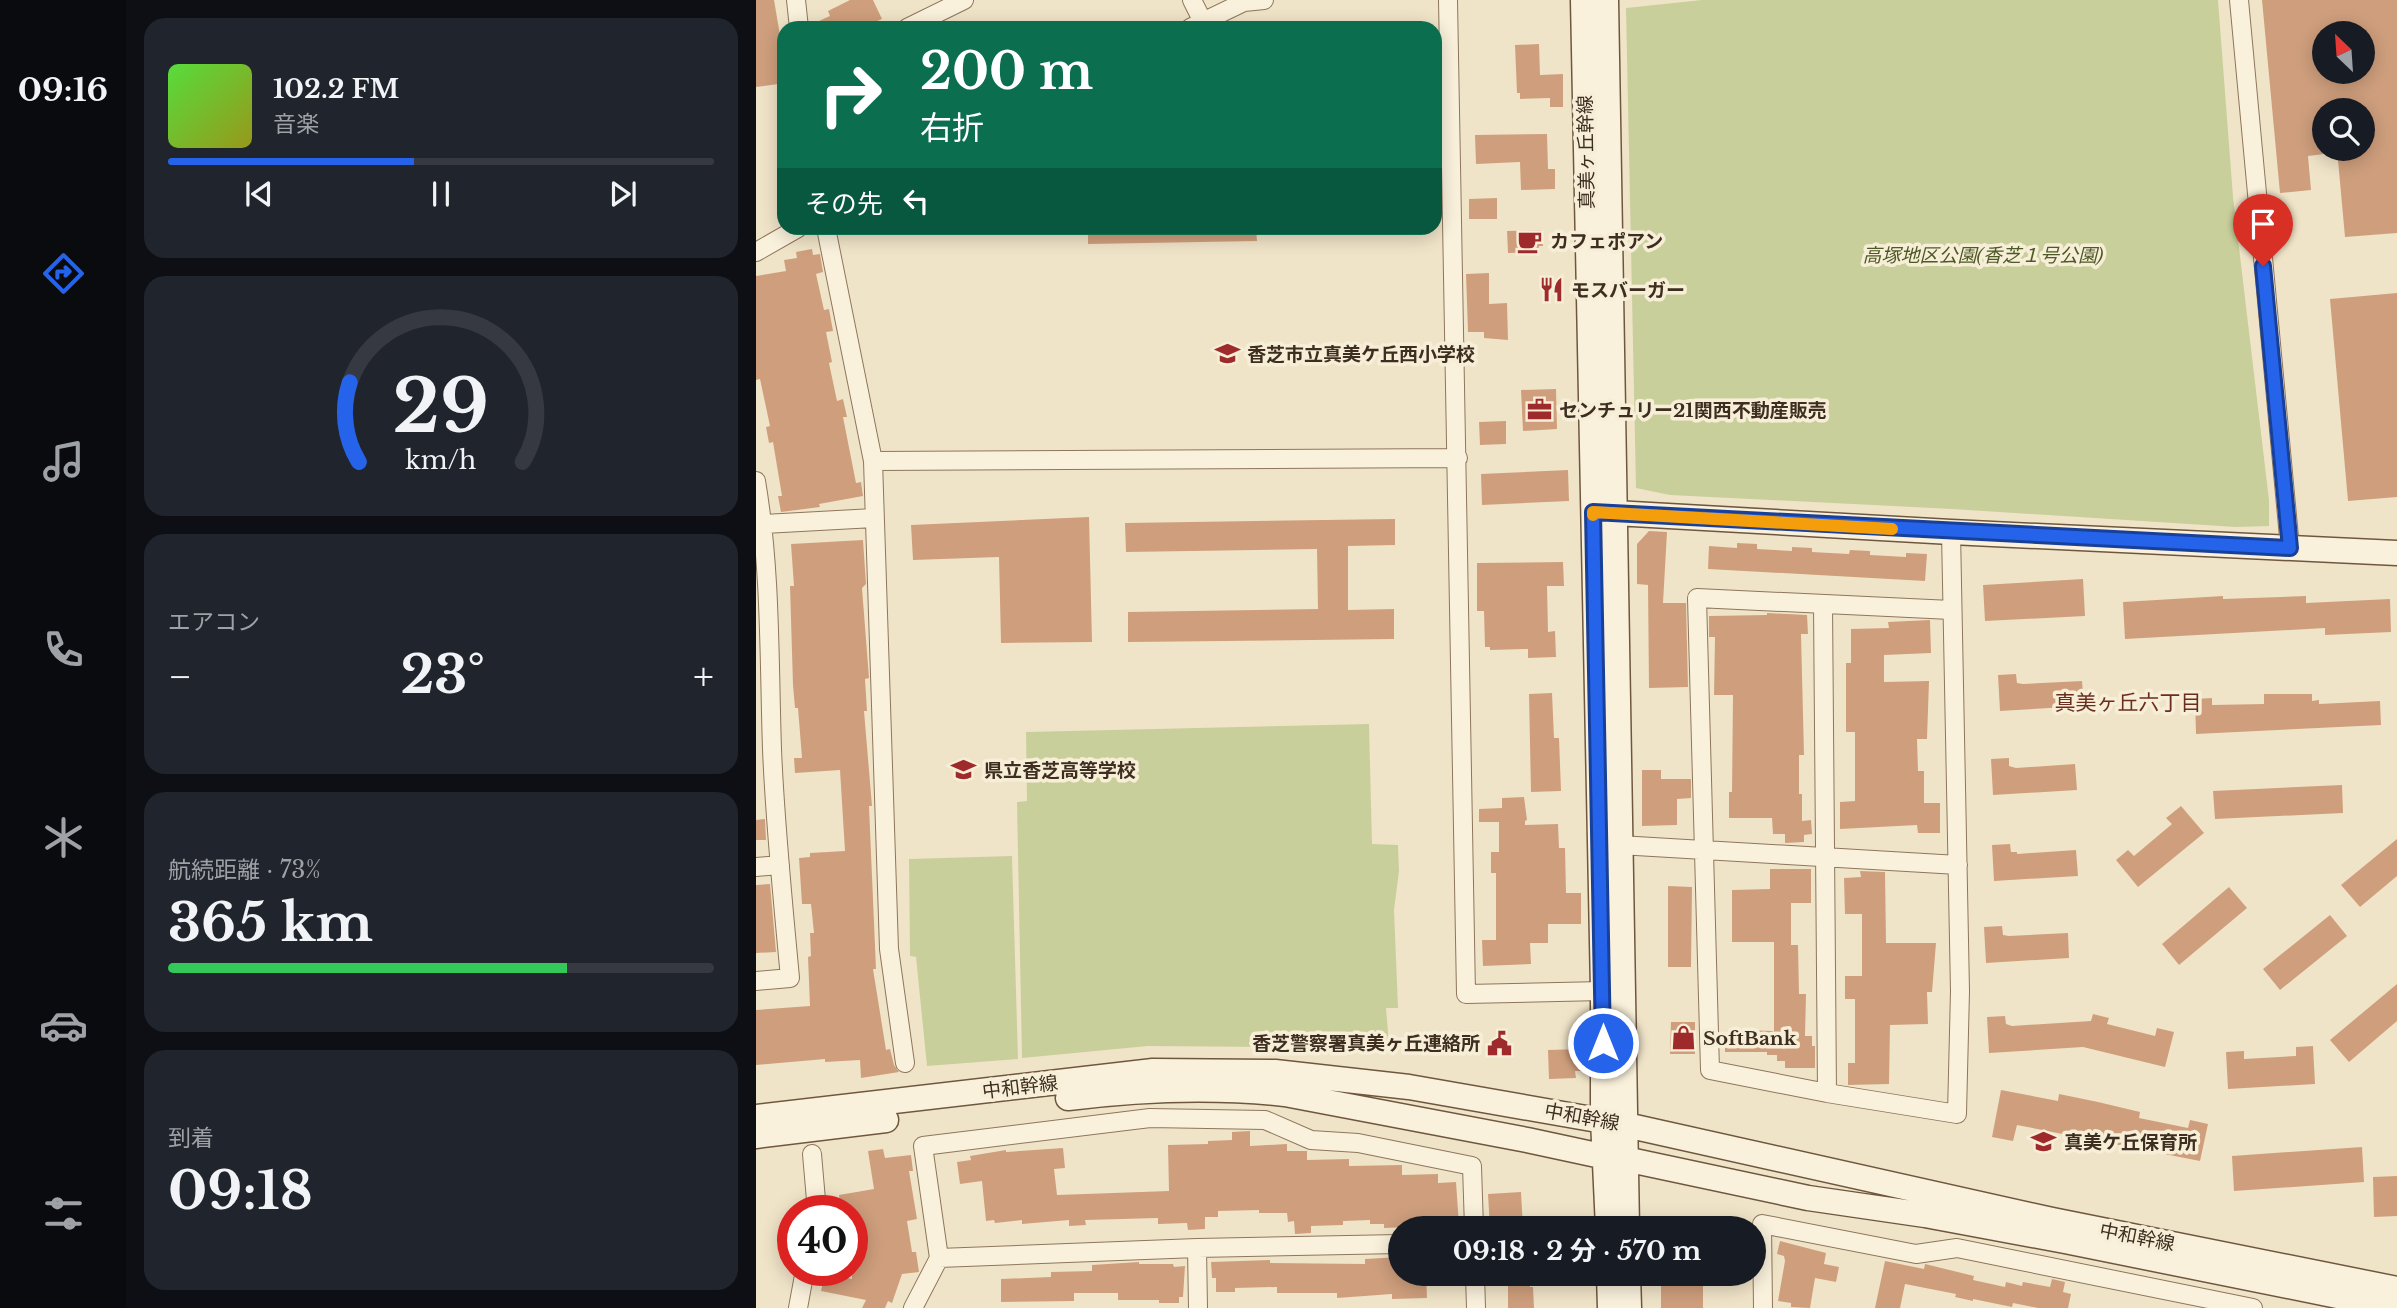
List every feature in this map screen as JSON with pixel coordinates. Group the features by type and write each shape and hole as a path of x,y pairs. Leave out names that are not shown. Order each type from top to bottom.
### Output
{"street":[{"path":"796,0 798,21"},
{"path":"921,21 964,0"},
{"path":"1192,0 1195,21"},
{"path":"1204,21 1244,2 1264,0"},
{"path":"1448,0 1466,994 1603,991"},
{"name":"真美ヶ丘幹線","path":"1583,0 1603,513 1618,663 1619,845 1614,1122"},
{"name":"真美ヶ丘幹線","path":"1606,0 1603,991 1616,1158 1625,1216"},
{"path":"2239,0 2290,548"},
{"path":"756,252 786,235"},
{"path":"827,235 873,461 889,949 905,1062"},
{"path":"873,461 1458,458"},
{"path":"756,481 764,524 764,750 780,865 790,978 756,981"},
{"path":"1603,513 2397,553"},
{"path":"764,524 874,518"},
{"path":"1951,532 1960,991 1957,1114 1827,1093 1710,1070 1697,598 1951,610"},
{"path":"1823,604 1827,1093"},
{"path":"1619,845 1958,865"},
{"path":"756,867 780,865"},
{"name":"中和幹線","path":"756,1116 1153,1071 1262,1072 1409,1087 1614,1122 2052,1220 2397,1289"},
{"name":"中和幹線","path":"756,1136 1157,1090 1255,1091 1323,1100 1808,1198 1925,1215 2065,1241 2397,1308"},
{"path":"913,1308 939,1258 923,1146 1150,1118 1265,1120 1311,1140 1358,1143 1472,1166 1474,1216"},
{"path":"812,1153 816,1195"},
{"name":"真美ヶ丘幹線","path":"1609,1216 1616,1158"},
{"path":"1763,1308 1762,1224 1916,1254 1957,1248 2211,1304 2253,1308"},
{"path":"939,1258 1388,1244"},
{"path":"1197,1248 1198,1308"},
{"path":"798,1308 802,1286"},
{"path":"1475,1286 1476,1308"},
{"path":"1609,1286 1610,1308"},
{"path":"1628,1286 1629,1308"}],"green space":[{"name":"高塚地区公園(香芝１号公園)","path":"1702,0 2218,0 2233,197 2269,500 2269,526 2236,527 1670,495 1636,488 1626,8"},
{"path":"1369,724 1372,844 1398,845 1399,871 1394,910 1398,1008 1386,1008 1389,1044 1310,1036 1270,1047 1148,1046 1022,1058 1017,802 1027,801 1026,732"},
{"path":"1012,856 1018,1059 927,1066 916,957 910,956 909,859"}],"building":[{"path":"756,0 774,0 778,21 777,84 756,87"},
{"path":"850,0 873,0 882,19 819,21 830,16 828,11"},
{"path":"2262,0 2397,0 2397,233 2345,237 2338,161 2375,161 2375,98 2312,98 2312,156 2308,156 2311,190 2280,193"},
{"path":"1539,44 1540,75 1563,74 1563,107 1550,107 1550,98 1520,99 1520,93 1517,93 1515,45"},
{"path":"1547,134 1548,169 1555,169 1555,189 1521,190 1520,162 1476,164 1475,135"},
{"path":"1497,198 1497,219 1469,219 1469,199"},
{"name":"カフェポアン","path":"1542,230 1543,246 1539,246 1539,252 1508,253 1507,231"},
{"path":"1088,235 1257,235 1257,241 1088,244"},
{"path":"812,249 813,255 820,254 823,272 816,274 824,310 829,309 833,331 826,332 832,362 829,363 837,401 843,399 847,417 843,417 856,483 861,482 863,496 819,504 820,507 781,512 778,496 782,496 773,442 769,443 766,427 770,426 760,379 756,380 756,276 786,271 784,260 797,258 796,252"},
{"path":"1489,273 1489,304 1507,303 1508,340 1484,338 1484,332 1468,332 1466,274"},
{"path":"2397,293 2397,497 2348,501 2330,299"},
{"name":"センチュリー21関西不動産販売","path":"1556,389 1557,429 1523,431 1521,390"},
{"path":"1506,421 1506,444 1480,445 1479,422"},
{"path":"1568,470 1569,501 1482,505 1481,474"},
{"path":"1089,517 1092,642 1001,643 999,557 913,560 911,525"},
{"path":"1395,519 1395,545 1348,546 1348,610 1394,609 1394,639 1128,642 1128,612 1318,609 1317,549 1126,552 1125,523"},
{"path":"1649,531 1667,532 1663,603 1686,603 1688,687 1649,688 1648,585 1637,584 1637,544"},
{"path":"863,540 866,584 862,588 869,678 865,679 867,711 864,711 872,806 869,806 876,969 873,969 886,1050 890,1049 894,1065 899,1072 861,1078 860,1060 825,1062 825,1059 756,1065 756,1010 810,1006 808,957 811,956 810,933 814,933 811,904 802,904 799,858 810,857 810,853 845,851 840,770 795,773 794,758 802,758 798,708 795,708 793,685 790,586 794,586 791,544"},
{"path":"1737,543 1757,544 1757,549 1792,551 1792,547 1812,548 1812,552 1849,554 1850,550 1870,551 1870,555 1906,557 1906,553 1927,554 1925,581 1708,569 1709,546 1737,548"},
{"path":"1563,562 1564,586 1547,586 1548,632 1555,631 1556,657 1528,658 1528,649 1490,650 1490,647 1485,647 1484,611 1477,611 1477,563"},
{"path":"2083,579 2085,616 1985,621 1983,585"},
{"path":"2223,596 2223,599 2306,596 2306,603 2390,599 2391,632 2325,635 2325,628 2125,639 2123,602"},
{"path":"1767,613 1807,615 1808,634 1801,634 1804,755 1799,755 1799,794 1802,794 1802,821 1811,820 1812,834 1804,835 1804,842 1785,843 1785,834 1773,834 1772,818 1729,818 1729,792 1732,792 1733,695 1714,695 1715,637 1709,637 1709,616"},
{"path":"1930,620 1931,653 1884,655 1884,682 1929,681 1927,739 1917,739 1918,771 1924,771 1924,803 1940,803 1940,833 1918,833 1917,825 1840,829 1840,802 1855,801 1855,732 1846,732 1846,663 1851,663 1851,629 1889,628 1888,622"},
{"path":"2016,674 2017,683 2023,684 2082,681 2084,706 2000,711 1998,675"},
{"path":"1552,693 1554,738 1559,738 1561,791 1531,792 1529,694"},
{"path":"2264,694 2312,694 2312,701 2319,700 2319,704 2380,701 2381,725 2196,734 2195,699 2212,698 2212,705 2264,704"},
{"path":"2009,758 2009,766 2016,768 2075,764 2077,790 1993,795 1991,759"},
{"path":"1642,770 1661,770 1661,779 1691,779 1691,798 1677,799 1677,825 1642,826"},
{"path":"2342,785 2343,813 2215,819 2213,791"},
{"path":"1524,797 1527,820 1525,825 1558,824 1559,848 1565,848 1566,893 1581,893 1581,924 1548,924 1548,943 1530,943 1531,964 1483,966 1482,940 1496,940 1496,873 1491,873 1491,852 1499,852 1499,822 1479,822 1479,809 1502,808 1502,798"},
{"path":"2181,806 2204,833 2138,887 2116,860 2128,850 2134,856 2172,824 2166,818"},
{"path":"765,819 766,840 756,840 756,820"},
{"path":"2397,839 2397,876 2360,907 2341,885"},
{"path":"2010,844 2011,852 2017,854 2076,850 2078,876 1994,881 1992,845"},
{"path":"1770,869 1811,869 1811,903 1791,903 1791,945 1798,945 1799,994 1806,994 1805,1036 1812,1036 1815,1068 1785,1068 1785,1061 1777,1061 1777,1055 1767,1055 1767,1052 1725,1052 1725,1037 1738,1037 1738,1030 1774,1031 1774,942 1732,942 1732,890 1770,889"},
{"path":"1860,871 1885,872 1886,943 1936,943 1932,992 1927,992 1928,1024 1890,1025 1889,1084 1848,1085 1848,1063 1855,1063 1855,999 1845,999 1845,976 1862,976 1862,914 1845,914 1844,878 1861,877"},
{"path":"770,884 776,952 756,953 756,885"},
{"path":"1668,886 1692,887 1691,967 1668,967"},
{"path":"2229,887 2247,908 2179,965 2162,944"},
{"path":"2330,915 2347,936 2280,990 2263,969"},
{"path":"2002,926 2003,935 2009,936 2068,933 2069,958 1986,963 1984,927"},
{"path":"2397,984 2397,1021 2349,1062 2330,1040"},
{"path":"2093,1014 2109,1018 2107,1024 2155,1036 2157,1028 2174,1032 2165,1067 2083,1047 1989,1053 1987,1017 2005,1016 2006,1024 2012,1026 2091,1021"},
{"name":"SoftBank","path":"1671,1022 1695,1022 1695,1054 1670,1054"},
{"path":"2313,1046 2315,1084 2228,1089 2226,1052 2244,1051 2244,1059 2296,1056 2296,1047"},
{"path":"1582,1049 1583,1071 1575,1071 1576,1078 1549,1079 1548,1050"},
{"path":"2001,1090 2058,1101 2059,1094 2140,1112 2139,1118 2188,1128 2190,1120 2208,1124 2200,1161 2017,1125 2013,1141 1992,1137"},
{"path":"1250,1131 1250,1146 1287,1144 1287,1151 1307,1151 1307,1160 1349,1159 1349,1166 1402,1165 1402,1175 1438,1174 1438,1183 1456,1182 1458,1216 1388,1216 1388,1228 1384,1228 1384,1224 1370,1224 1370,1220 1343,1221 1343,1225 1311,1226 1311,1233 1295,1234 1294,1221 1288,1222 1287,1213 1259,1213 1259,1210 1218,1211 1218,1217 1205,1217 1205,1229 1188,1230 1187,1223 1158,1224 1158,1218 1085,1220 1086,1225 1069,1226 1069,1220 995,1223 994,1220 986,1221 982,1181 960,1184 957,1162 971,1160 970,1156 1006,1150 1063,1148 1065,1168 1054,1169 1057,1195 1169,1191 1168,1145 1208,1144 1208,1141 1232,1140 1232,1132"},
{"path":"2362,1147 2364,1182 2234,1191 2232,1156"},
{"path":"883,1149 885,1158 911,1155 913,1171 909,1171 917,1219 907,1221 912,1252 916,1252 919,1272 902,1274 892,1303 888,1301 885,1308 862,1308 866,1300 821,1291 822,1286 868,1286 868,1195 839,1195 874,1189 868,1151"},
{"path":"2397,1176 2397,1216 2374,1217 2373,1177"},
{"path":"1521,1192 1522,1216 1489,1216 1488,1194"},
{"path":"1780,1241 1826,1253 1824,1264 1839,1267 1836,1282 1815,1278 1810,1308 1791,1307 1791,1303 1778,1301 1785,1261 1784,1256 1777,1254"},
{"path":"1388,1258 1388,1286 1426,1286 1427,1298 1392,1299 1392,1294 1337,1298 1337,1293 1277,1293 1277,1287 1235,1288 1235,1292 1216,1292 1216,1278 1212,1278 1211,1262 1270,1260 1270,1263 1365,1264 1365,1259"},
{"path":"1885,1261 1924,1269 1925,1264 1974,1276 1973,1280 2005,1287 2006,1282 2022,1286 2023,1282 2050,1287 2052,1279 2065,1282 2063,1292 2071,1294 2068,1308 2038,1308 2013,1303 2012,1307 1973,1301 1955,1297 1956,1294 1905,1284 1900,1308 1875,1308"},
{"path":"1139,1262 1185,1266 1183,1297 1179,1297 1179,1303 1118,1300 1118,1293 1074,1293 1074,1301 1001,1302 1001,1279 1051,1277 1051,1272 1092,1271 1092,1265"},
{"path":"1508,1286 1533,1287 1534,1308 1508,1308"},
{"path":"1661,1286 1703,1286 1703,1308 1661,1308"}],"slow traffic":[{"path":"1593,515 1593,512 1892,529"}],"place":[{"name":"カフェポアン","path":"1530,241"},
{"name":"モスバーガー","path":"1551,290"},
{"name":"香芝市立真美ケ丘西小学校","path":"1227,354"},
{"name":"センチュリー21関西不動産販売","path":"1539,410"},
{"name":"県立香芝高等学校","path":"964,770"},
{"name":"SoftBank","path":"1683,1038"},
{"name":"香芝警察署真美ヶ丘連絡所","path":"1500,1043"},
{"name":"真美ケ丘保育所","path":"2044,1142"}],"district":[{"name":"真美ヶ丘六丁目","path":"2128,703"}],"route":[{"path":"1603,1043 1593,512 2290,548 2263,266"}]}
